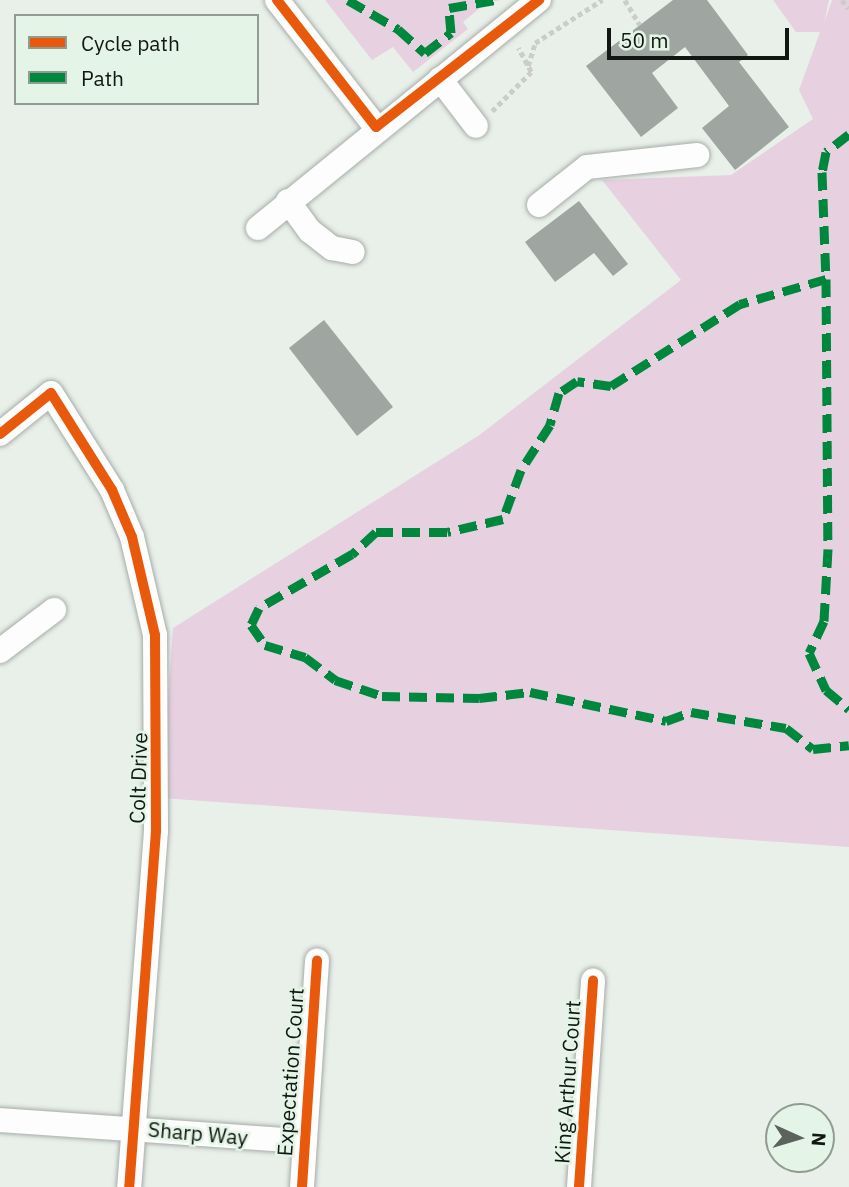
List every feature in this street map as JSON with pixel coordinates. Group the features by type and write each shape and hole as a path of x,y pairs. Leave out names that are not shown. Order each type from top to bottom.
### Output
{"street":[{"path":"277,0 376,127"},
{"path":"258,228 376,127 539,0"},
{"path":"440,79 476,126"},
{"path":"539,205 587,167 697,155"},
{"path":"288,201 310,231 331,248 353,252"},
{"name":"Colt Drive","path":"0,434 51,394 112,490 132,537 155,635 156,831 130,1187"},
{"path":"0,652 54,610"},
{"name":"Expectation Court","path":"302,1187 317,960"},
{"name":"King Arthur Court","path":"579,1187 593,980"},
{"name":"Sharp Way","path":"0,1121 304,1141"}],"path":[{"path":"476,126 525,82 535,43 602,0"},
{"path":"625,0 640,25"},
{"path":"842,0 849,9"},
{"path":"503,28 528,67"}],"shaded area":[{"path":"325,0 501,0 486,3 463,22 468,29 413,72 393,47 372,60"},
{"path":"773,0 829,0 824,23 832,0 849,0 849,847 161,798 173,628 478,436 681,280 602,180 731,175 813,119 799,90 820,32 796,32"}],"building":[{"path":"673,0 707,0 748,55 739,62 789,127 735,170 702,128 729,106 685,47 652,73 678,108 641,137 586,66"},
{"path":"579,201 628,264 613,276 594,253 555,282 525,242"},
{"path":"324,320 393,407 357,436 289,348"}],"marked path":[{"path":"348,0 398,29 425,53 451,33 449,8 496,0"},
{"path":"849,134 826,152 822,172 826,279 740,304 611,386 577,381 559,393 550,425 521,470 503,519 447,532 376,532 352,554 259,608 251,625 265,645 305,657 335,680 382,696 479,698 530,692 666,721 691,712 786,728 813,749 849,745"},
{"path":"826,279 828,549 824,621 809,653 826,690 849,709"}],"cycle path":[{"path":"277,0 376,127 539,0"},
{"path":"0,434 51,393 112,490 132,537 155,635 156,831 129,1187"},
{"path":"302,1187 317,960"},
{"path":"579,1187 593,980"}]}
